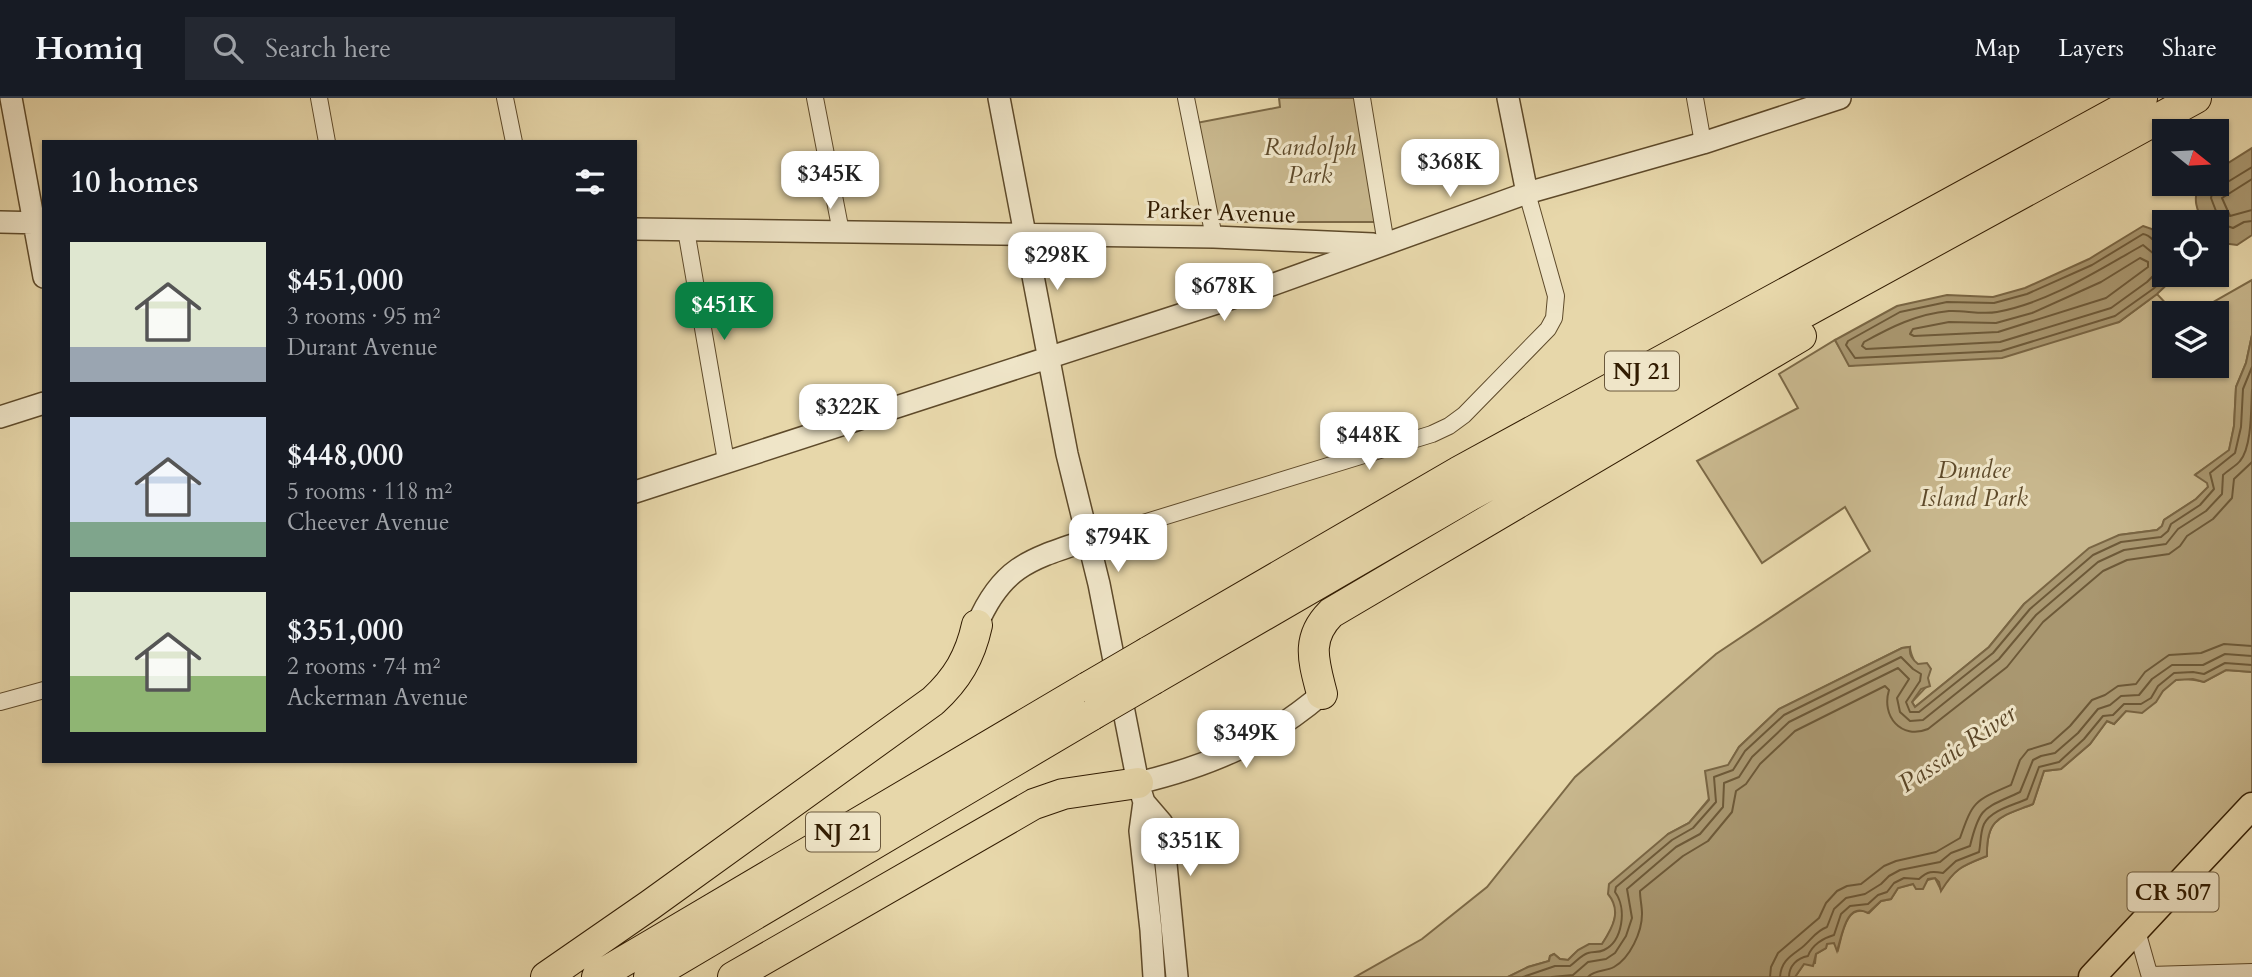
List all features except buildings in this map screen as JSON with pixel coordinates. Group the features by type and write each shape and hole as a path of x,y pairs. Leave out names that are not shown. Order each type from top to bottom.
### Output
{"highway":[{"name":"NJ 21","path":"1151,666 1458,472 2142,98"},
{"name":"NJ 21","path":"597,977 1151,666 1482,489 2196,98"},
{"path":"1322,694 1315,667 1314,643 1321,624 1332,613 1987,228 2138,130"},
{"path":"547,977 933,701 959,672 968,656 977,625"},
{"name":"NJ 21","path":"649,977 1090,701"},
{"path":"733,977 1034,804 1063,794 1141,793"}],"main road":[{"name":"CR 507","path":"2092,977 2252,806"}],"street":[{"path":"11,98 39,223 42,255"},
{"path":"319,98 327,140"},
{"path":"505,98 513,140"},
{"path":"815,98 841,232"},
{"path":"999,98 1067,454 1107,624 1141,793 1140,831 1152,930 1154,977"},
{"path":"1186,98 1214,237"},
{"path":"1362,98 1386,244"},
{"path":"977,625 998,586 1012,573 1050,552 1432,434 1464,415 1548,329 1554,318 1556,296 1527,193 1508,98"},
{"path":"1695,98 1703,143"},
{"path":"637,491 1266,287 1527,193 1703,143 1840,98"},
{"path":"0,222 39,223"},
{"name":"Parker Avenue","path":"637,229 1214,237 1386,244"},
{"path":"686,230 726,461"},
{"path":"0,417 42,403"},
{"path":"0,702 42,691"},
{"path":"1141,793 1188,769 1239,750 1284,724 1322,694"},
{"path":"1141,793 1162,823 1177,977"},
{"path":"2137,931 2150,976 2252,972"}],"green space":[{"name":"Randolph Park","path":"1279,98 1362,98 1382,222 1211,222 1191,124 1280,107"},
{"name":"Dundee Island Park","path":"2252,280 2252,335 2246,363 2236,387 2234,426 2229,451 2196,474 2208,483 2208,487 2196,499 2164,520 2157,530 2119,535 2024,604 1989,647 1915,707 1912,702 1927,686 1910,647 1902,648 1779,709 1739,747 1709,799 1689,823 1668,834 1615,902 1613,924 1602,944 1584,948 1568,960 1560,959 1554,954 1549,961 1508,977 1355,977 1422,939 1487,887 1575,777 1716,654 1870,551 1845,507 1762,563 1697,461 1798,408 1779,374 1835,340 1850,366 2119,322 2157,294 2164,301 2152,301 2152,378 2229,378 2229,301 2215,301"},
{"path":"2226,670 2252,672 2252,808 2090,977 1795,977 1804,964 1815,963 1816,954 1826,948 1827,943 1834,943 1838,950 1846,922 1855,912 1869,913 1881,901 1891,899 1898,888 1935,878 1941,890 1960,868 1987,856 1989,833 1998,820 2033,804 2044,771 2061,769 2090,744 2107,721 2114,724 2126,711 2146,708 2164,688 2176,680 2204,682"}],"water":[{"path":"2252,148 2252,235 2237,245 2229,244 2229,210 2198,210 2196,199 2196,196 2230,196 2230,162"},
{"path":"2143,226 2152,229 2152,287 2164,287 2119,322 2002,358 1849,366 1835,340 1897,306 1947,295 1993,297 2025,288 2089,259"},
{"name":"Passaic River","path":"2252,335 2252,672 2226,670 2204,682 2193,679 2176,680 2142,713 2126,711 2114,724 2107,721 2090,744 2061,769 2044,771 2033,804 1998,820 1989,833 1987,856 1960,869 1941,891 1935,878 1928,879 1923,889 1916,889 1913,884 1898,888 1891,899 1881,901 1868,913 1855,912 1846,922 1837,951 1834,943 1827,944 1826,948 1816,954 1813,966 1804,964 1795,977 1508,977 1549,961 1554,954 1560,959 1568,960 1589,944 1602,944 1615,913 1608,894 1609,884 1668,834 1689,823 1709,800 1705,771 1728,765 1739,747 1779,709 1902,648 1910,647 1914,660 1918,664 1927,663 1931,669 1928,678 1930,686 1921,689 1912,702 1915,707 1989,647 2024,604 2089,548 2119,535 2157,530 2164,520 2196,499 2208,487 2207,483 2195,475 2229,450 2234,426 2236,387 2246,363"}]}
